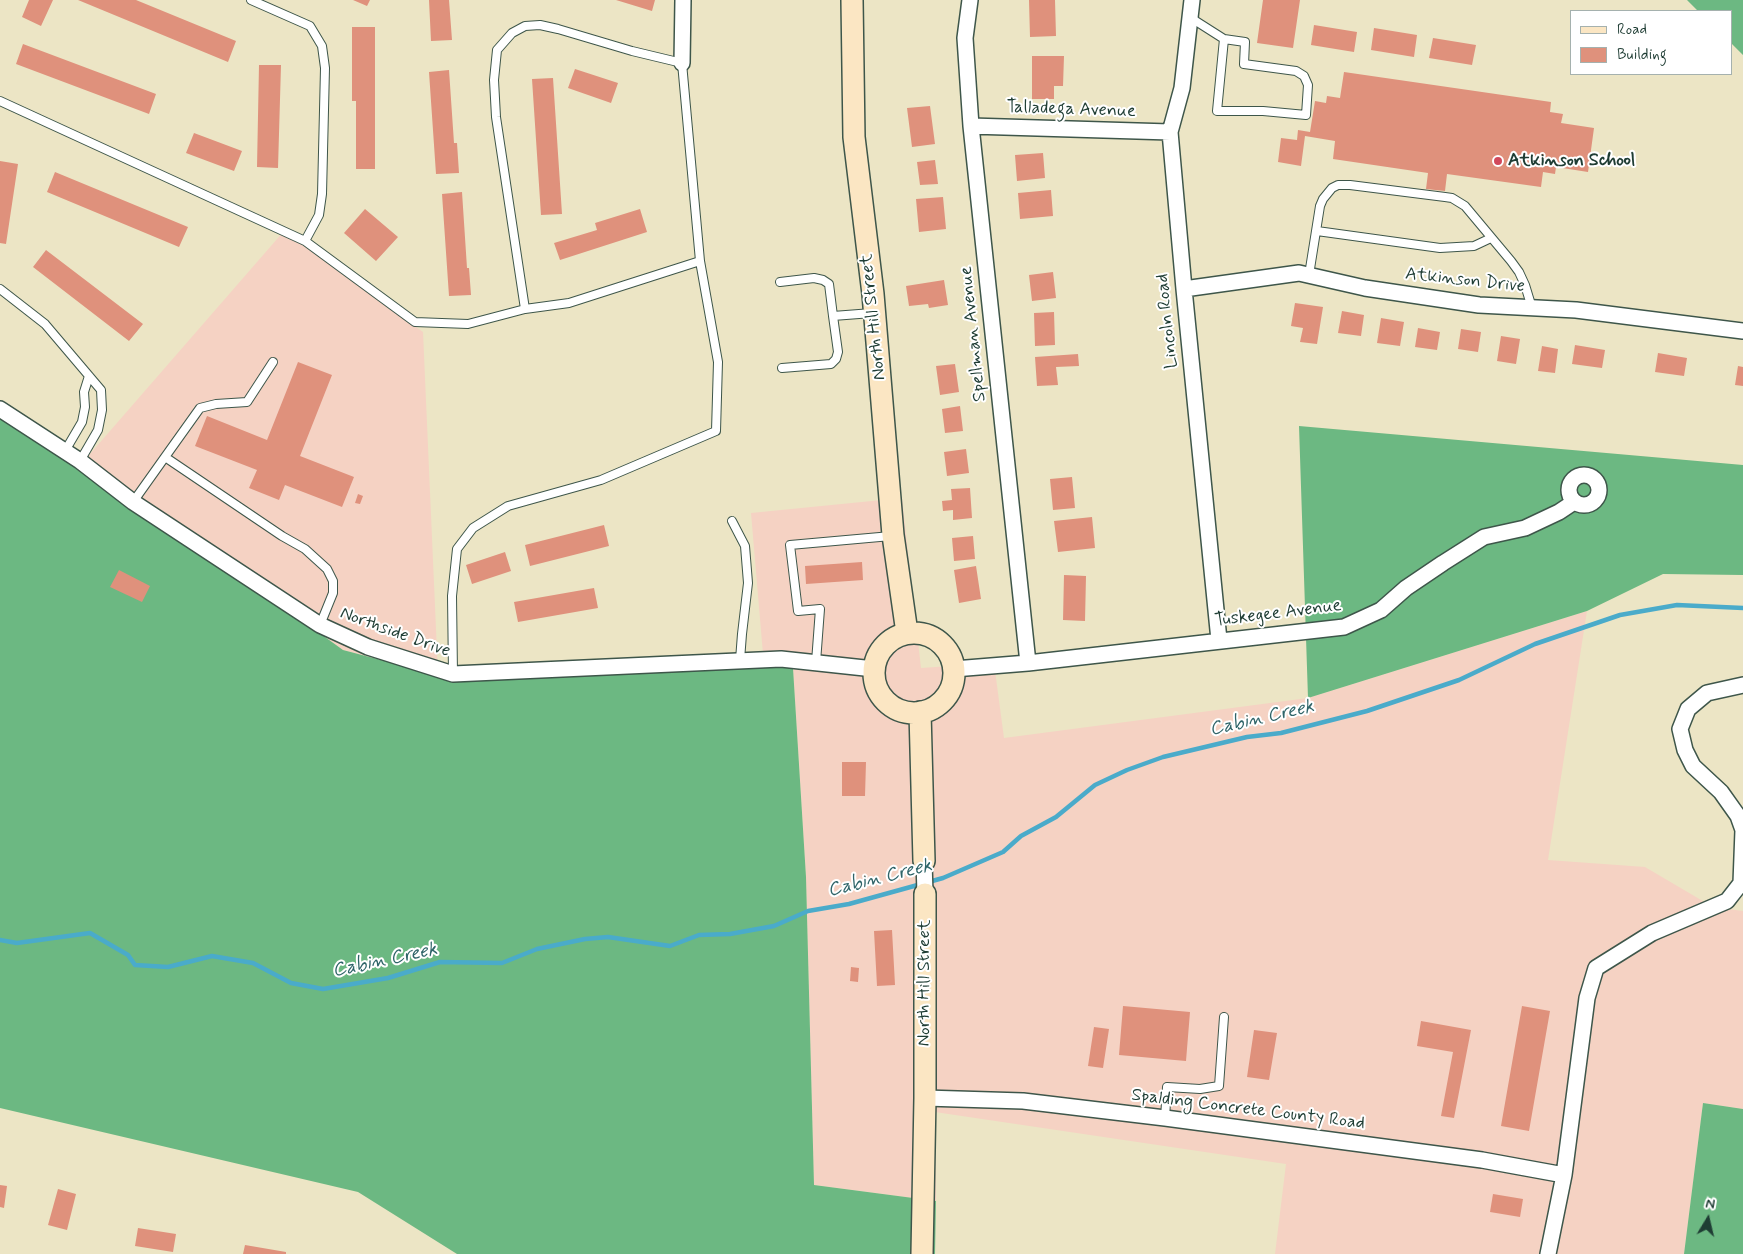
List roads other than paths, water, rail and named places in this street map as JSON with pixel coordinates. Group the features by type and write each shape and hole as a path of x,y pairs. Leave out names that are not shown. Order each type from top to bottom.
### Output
{"street":[{"path":"682,63 683,0"},
{"name":"North Hill Street","path":"852,0 854,137 874,313 894,536 907,633"},
{"name":"Spellman Avenue","path":"970,0 965,38 971,126 1028,663"},
{"name":"Lincoln Road","path":"1192,0 1182,88 1170,132 1219,640"},
{"name":"Talladega Avenue","path":"971,126 1170,132"},
{"name":"Atkinson Drive","path":"1184,289 1295,273 1365,288 1478,305 1576,310 1743,331"},
{"name":"Northside Drive","path":"0,409 80,461 133,502 320,625 368,647 453,674 782,659 874,669"},
{"name":"Tuskegee Avenue","path":"954,669 1028,663 1344,627 1380,610 1414,583 1484,537 1525,528 1559,512 1574,502"},
{"path":"907,633 920,633 933,638 943,646 950,657 954,669 953,681 941,702 920,712 896,709 886,702 874,681 877,656 884,646 894,638 907,633"},
{"path":"1548,1254 1564,1175 1587,998 1596,968 1652,933 1727,902 1740,883 1743,830 1738,816 1721,792 1693,766 1685,750 1680,729 1688,709 1707,692 1743,685"},
{"name":"North Hill Street","path":"920,712 925,894 925,1098 922,1254"},
{"name":"Spalding Concrete County Road","path":"925,1098 1023,1101 1165,1118 1482,1160 1564,1175"}],"lane":[{"path":"251,0 310,26 322,46 325,68 322,194 319,214 305,241"},
{"path":"1191,18 1224,39 1246,42 1244,64 1296,71 1304,76 1308,85 1306,115 1263,110 1217,111 1224,39"},
{"path":"453,674 452,596 457,549 472,528 508,506 601,480 716,431 718,362 700,261 682,63 632,52 540,25 525,26 512,33 497,50 494,80 496,117 525,309"},
{"path":"0,101 305,241 414,322 468,324 525,309 569,303 700,261"},
{"path":"1309,275 1320,206 1327,193 1338,185 1452,198 1465,206 1519,272 1532,308"},
{"path":"1317,231 1440,248 1474,246 1491,238"},
{"path":"780,282 814,278 829,284 838,352 836,359 831,364 782,368"},
{"path":"0,289 45,324 101,390 102,410 98,430 80,461"},
{"path":"833,316 874,313"},
{"path":"133,502 200,408 216,404 247,402 273,362"},
{"path":"65,451 82,422 85,407 84,392 89,376"},
{"path":"165,457 282,536 305,549 327,569 333,581 333,593 320,625"},
{"path":"732,521 745,546 748,584 740,660"},
{"path":"816,662 820,609 798,611 790,545 894,536"},
{"path":"1165,1118 1167,1087 1200,1089 1219,1086 1224,1017"}],"waterway":[{"name":"Cabin Creek","path":"0,940 17,943 90,933 128,955 135,965 168,967 212,956 253,963 291,983 323,989 388,978 440,962 502,963 537,949 585,939 608,937 670,946 699,935 730,934 774,926 808,911 849,904 943,878 1003,852 1021,836 1056,817 1095,785 1127,770 1163,757 1247,737 1281,733 1367,711 1459,680 1535,644 1620,615 1677,605 1743,608"}],"place":[{"name":"Atkinson School","path":"1498,161"}]}
